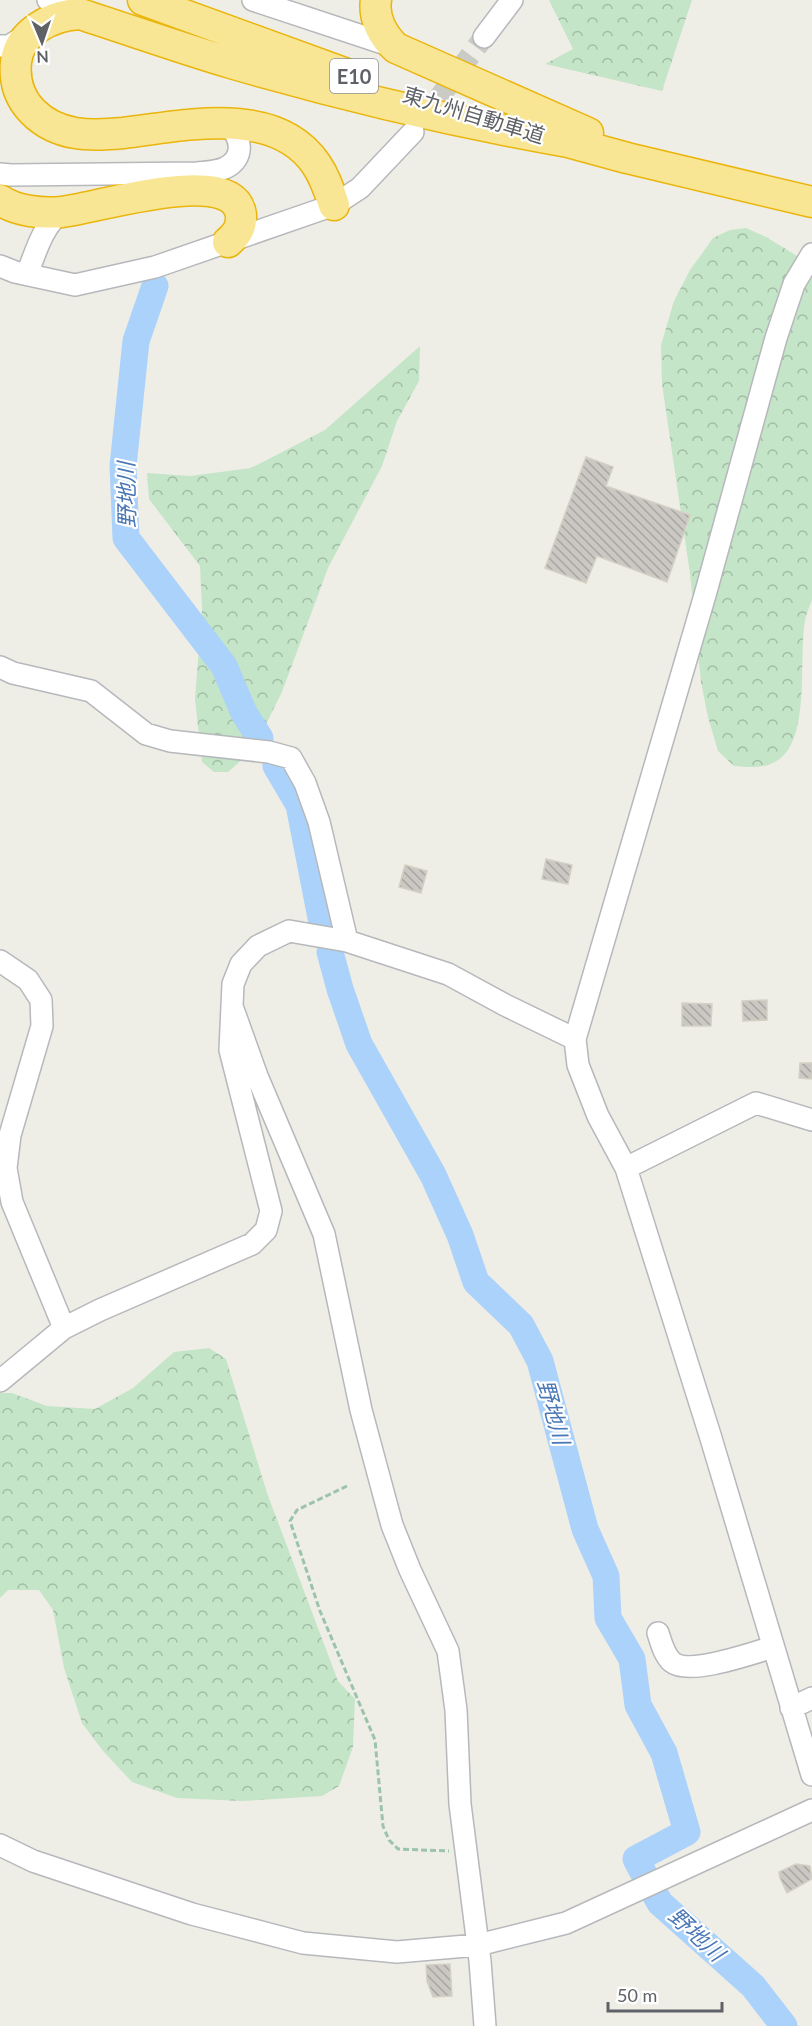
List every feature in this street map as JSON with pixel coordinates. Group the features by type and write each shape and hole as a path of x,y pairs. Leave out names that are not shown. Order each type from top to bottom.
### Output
{"highway":[{"name":"東九州自動車道","path":"143,0 392,89 568,142 812,201"},
{"path":"375,2 382,31 387,40 396,48 586,132 628,148 726,172 812,201"},
{"path":"334,205 326,180 314,161 298,146 275,131 253,124 225,123 103,135 76,134 56,128 38,117 24,103 17,82 16,61 21,48 36,29 49,21 64,15 80,14 231,63 306,83 485,127 568,142"},
{"path":"0,200 26,210 61,212 183,190 218,191 229,196 237,204 241,214 241,224 237,235 228,243"}],"street":[{"path":"48,0 80,14"},
{"path":"253,0 396,48"},
{"path":"484,37 512,0"},
{"path":"0,46 9,46 36,29"},
{"path":"0,174 213,172 233,163 238,155 238,136 234,129 225,123"},
{"path":"0,266 75,285 155,267 334,205 360,188 413,132"},
{"path":"27,274 46,228 51,220 61,212"},
{"path":"812,254 794,284 776,338 705,596 575,1039 578,1065 586,1086 598,1116 626,1168 710,1435 812,1774"},
{"path":"0,667 13,673 91,691 146,734 170,741 269,752 291,758 305,783 319,822 347,941"},
{"path":"0,1381 64,1328 252,1244 266,1230 271,1211 230,1050 233,984 241,964 258,946 289,931 347,941 448,974 575,1039"},
{"path":"0,961 28,980 41,1000 42,1026 10,1135 6,1168 12,1202 64,1328"},
{"path":"233,1009 257,1076 324,1234 361,1410 392,1525 410,1570 448,1651 456,1710 460,1804 478,1945 485,2026"},
{"path":"626,1168 756,1103 812,1120"},
{"path":"658,1633 673,1663 685,1667 700,1666 773,1647"},
{"path":"791,1708 812,1698"},
{"path":"0,1845 33,1862 192,1914 303,1943 397,1952 478,1945 566,1923 811,1814"}],"path":[{"path":"348,1486 297,1510 290,1521 320,1611 375,1740 383,1826 389,1840 398,1849 466,1852"}],"green space":[{"path":"549,0 692,0 662,91 545,64 573,49"},
{"path":"746,228 766,237 812,265 812,599 803,637 799,719 787,752 775,762 755,767 734,766 718,751 708,717 701,682 690,574 662,384 661,345 674,301 690,270 713,238 730,230"},
{"path":"420,346 419,381 397,421 382,466 328,568 282,692 253,750 228,772 214,772 202,762 195,699 202,609 200,566 149,499 147,473 190,476 251,468 325,430"},
{"path":"209,1348 226,1359 267,1493 338,1681 355,1699 353,1747 339,1786 322,1796 242,1801 177,1798 132,1782 103,1751 82,1723 64,1668 53,1610 39,1590 8,1590 0,1598 0,1393 12,1393 47,1406 95,1409 133,1388 174,1352"}],"building":[{"path":"586,457 613,467 606,486 690,515 667,582 597,556 586,583 545,568"},
{"path":"546,859 572,865 568,884 542,879"},
{"path":"405,865 427,871 421,893 399,887"},
{"path":"767,1000 767,1020 743,1021 742,1001"},
{"path":"682,1003 712,1004 711,1026 682,1026"},
{"path":"800,1063 812,1063 812,1079 799,1078"},
{"path":"796,1864 810,1866 812,1879 787,1893 779,1872"},
{"path":"450,1964 452,1996 433,1997 427,1981 426,1965"}],"waterway":[{"name":"野地川","path":"155,286 136,341 123,466 126,538 224,666 244,713 260,738"},
{"name":"野地川","path":"276,766 299,805 322,923"},
{"name":"野地川","path":"330,952 359,1044 433,1175 460,1235 476,1282 521,1325 540,1361 585,1529 606,1576 608,1618 632,1659 638,1705 664,1753 687,1832 636,1859 643,1872"},
{"name":"野地川","path":"656,1896 660,1903 753,1986 784,2026"}],"tunnel":[{"path":"421,122 484,37"}]}
